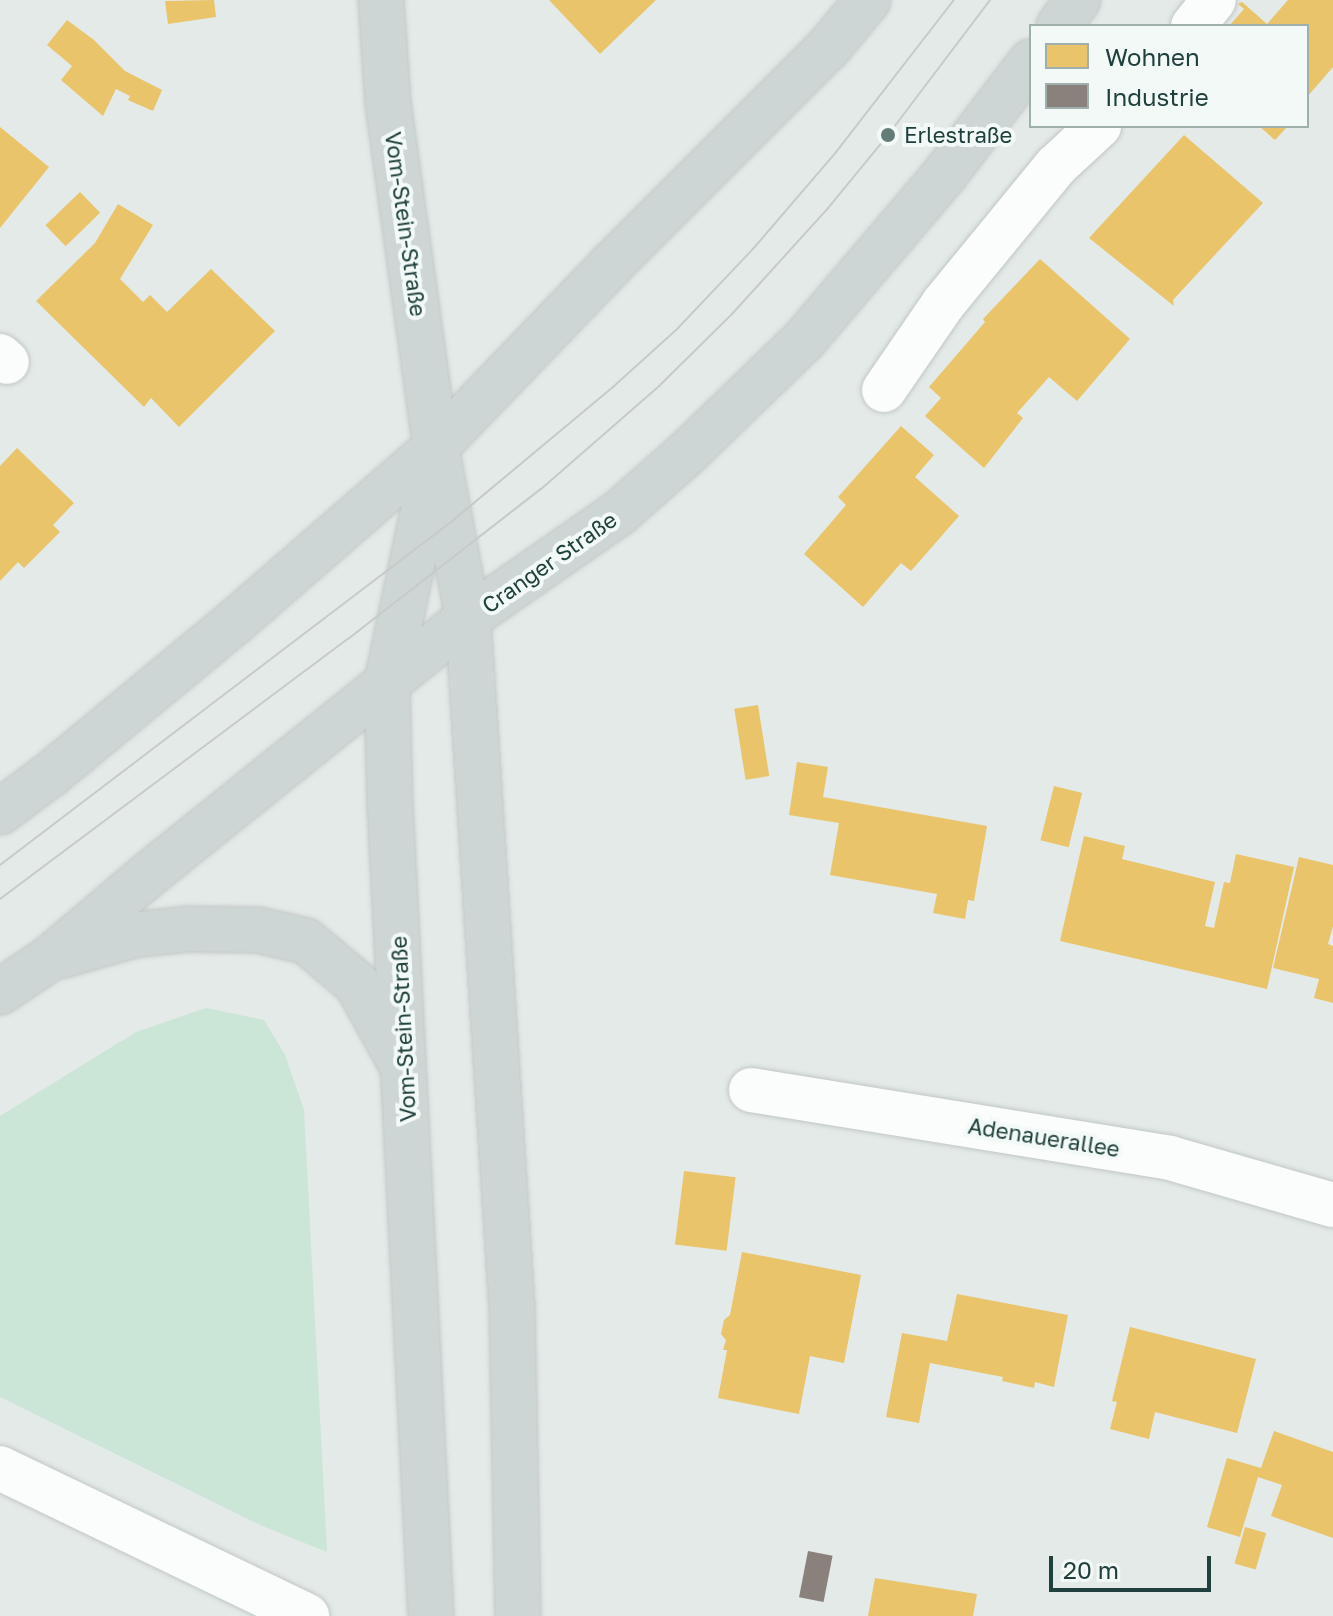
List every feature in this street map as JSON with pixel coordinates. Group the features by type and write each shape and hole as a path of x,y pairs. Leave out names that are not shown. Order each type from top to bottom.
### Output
{"main road":[{"name":"Vom-Stein-Straße","path":"381,0 388,103 436,447 468,618 512,1307 518,1616"},
{"path":"0,812 51,774 236,621 436,447 609,267 829,47 868,0"},
{"path":"1060,24 1078,0"},
{"name":"Cranger Straße","path":"0,992 49,959 468,618 619,513 804,340 946,173 1029,65"},
{"name":"Vom-Stein-Straße","path":"431,1616 390,805 387,682 436,447"},
{"path":"49,959 133,935 187,929 258,930 306,941 357,984 405,1071"}],"street":[{"path":"1195,24 1214,0"},
{"path":"884,390 962,281 1056,166 1097,128"},
{"name":"Adenauerallee","path":"751,1090 1170,1158 1333,1205"},
{"path":"0,1468 307,1616"}],"green space":[{"path":"206,1008 264,1020 285,1055 304,1110 327,1552 260,1525 0,1397 0,1116 136,1032"}],"building: Wohnen":[{"path":"214,0 216,17 168,24 165,1"},
{"path":"549,0 656,0 600,54"},
{"path":"1288,0 1333,0 1333,67 1309,95 1309,24 1267,24"},
{"path":"1242,2 1267,24 1231,24 1244,9 1238,4"},
{"path":"67,20 94,40 125,71 162,90 153,111 128,100 130,96 116,89 103,116 61,80 72,66 47,45"},
{"path":"0,127 49,167 0,228"},
{"path":"1261,128 1286,128 1275,140"},
{"path":"1184,135 1263,203 1173,300 1174,306 1089,238"},
{"path":"80,192 100,213 66,246 45,225"},
{"path":"118,204 153,225 120,279 143,302 150,295 167,312 211,269 275,331 179,427 151,398 144,407 36,301 95,243"},
{"path":"1040,259 1130,339 1077,401 1049,377 1017,413 1023,418 984,468 925,416 941,398 929,387 985,322 983,319"},
{"path":"901,426 934,455 915,477 959,516 911,571 901,563 863,607 804,554 846,505 838,497"},
{"path":"17,448 74,503 53,525 60,532 24,568 18,562 0,581 0,466"},
{"path":"758,705 769,776 746,780 734,709"},
{"path":"797,762 828,767 823,797 987,826 974,901 968,900 965,919 933,913 937,894 830,875 839,823 789,815"},
{"path":"1054,786 1082,793 1069,847 1040,840"},
{"path":"1084,836 1125,846 1122,859 1215,882 1205,926 1214,928 1224,882 1230,883 1236,854 1294,867 1267,989 1060,941"},
{"path":"1299,857 1333,865 1333,926 1328,944 1333,946 1333,1003 1314,998 1319,979 1273,968"},
{"path":"684,1171 736,1177 727,1251 675,1244"},
{"path":"742,1252 861,1275 844,1363 810,1356 799,1414 718,1398 727,1350 723,1350 726,1340 721,1334 724,1320 730,1315"},
{"path":"957,1294 1068,1315 1054,1387 1035,1382 1034,1388 1002,1381 1003,1377 930,1363 919,1423 886,1417 902,1333 947,1341"},
{"path":"1130,1327 1256,1359 1237,1433 1155,1412 1149,1439 1110,1429 1117,1402 1112,1401"},
{"path":"1274,1431 1333,1452 1333,1538 1271,1516 1282,1485 1258,1477 1240,1537 1207,1527 1227,1458 1261,1468"},
{"path":"1245,1527 1266,1533 1256,1570 1235,1564"},
{"path":"875,1578 977,1594 973,1616 868,1616"}],"building: Industrie":[{"path":"808,1551 833,1556 824,1602 799,1597"}],"tram line":[{"path":"0,865 451,522 613,387 678,328 753,249 836,152 954,0"},
{"path":"0,899 348,639 541,489 659,386 732,314 828,208 888,135 990,0"}],"place":[{"name":"Erlestraße","path":"888,135"}]}
